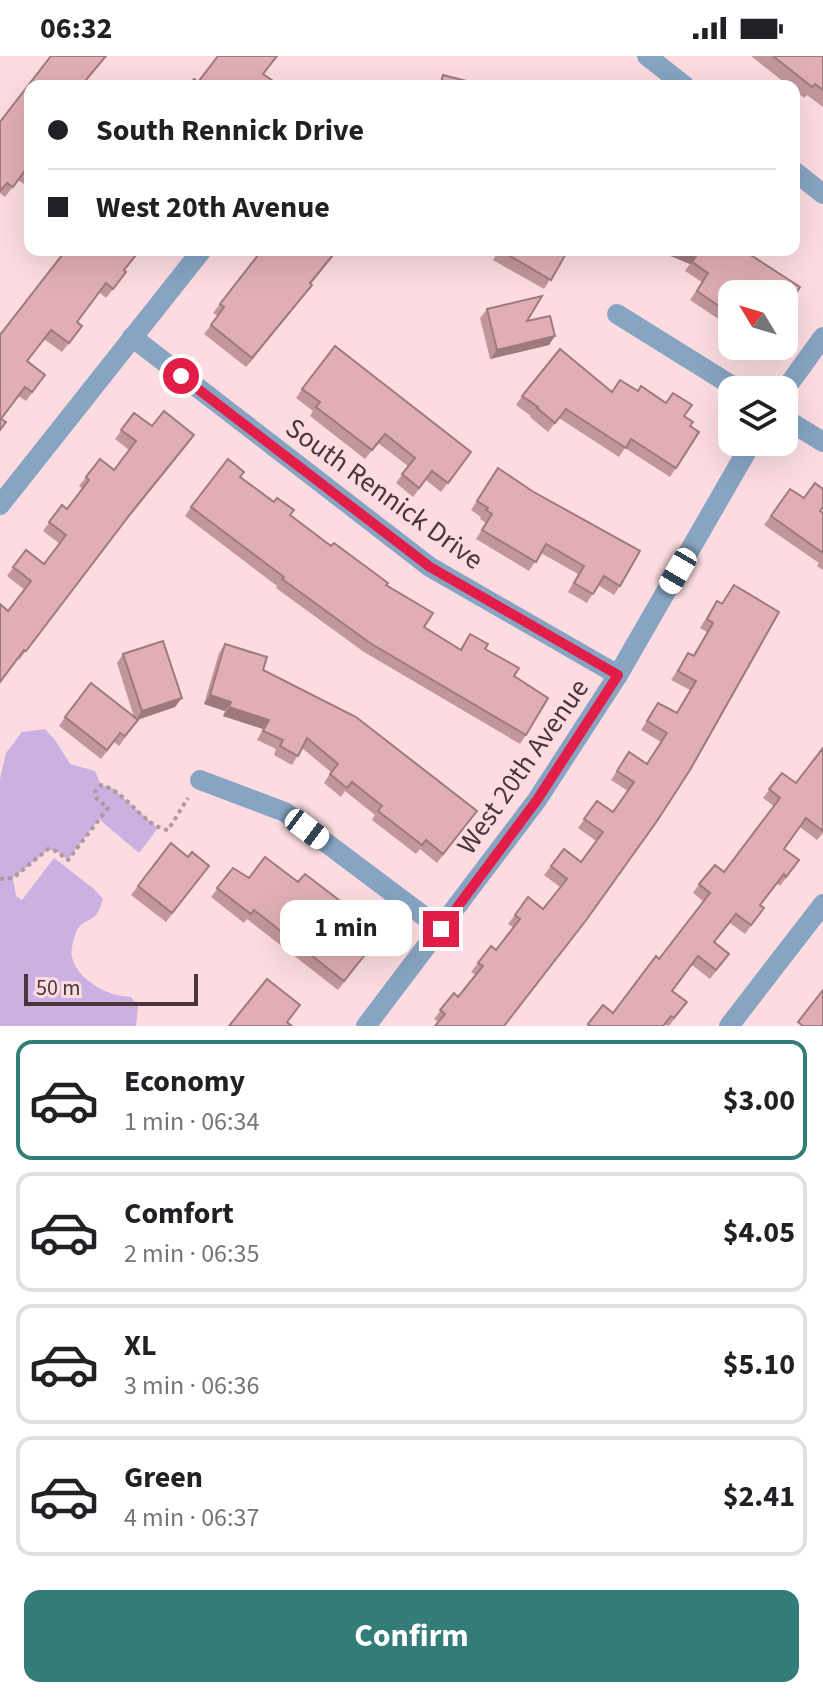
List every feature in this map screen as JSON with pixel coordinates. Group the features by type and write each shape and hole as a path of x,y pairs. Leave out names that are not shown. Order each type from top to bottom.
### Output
{"street":[{"path":"647,56 677,80"},
{"path":"800,176 823,194"},
{"path":"0,505 197,256"},
{"path":"617,314 718,377"},
{"name":"South Rennick Drive","path":"132,337 430,567 618,675"},
{"path":"795,376 823,337"},
{"path":"798,427 823,442"},
{"name":"West 20th Avenue","path":"366,1026 537,800 618,675 744,456"},
{"path":"200,780 285,812 441,929"},
{"path":"729,1026 823,904"}],"path":[{"path":"0,879 13,878 48,849 68,860 108,808 96,798 95,792 101,785 112,788 158,828 168,830 200,780"}],"shaded area":[{"path":"45,729 70,764 95,771 101,785 112,788 158,828 139,853 99,819 68,860 56,851 48,850 13,878 16,896 22,900 54,858 103,899 96,914 78,929 72,944 72,957 80,973 95,986 131,997 138,1006 136,1026 0,1026 0,779 6,753 22,732"}],"building":[{"path":"51,56 106,56 86,80 32,80"},
{"path":"218,56 277,56 263,74 272,80 200,80"},
{"path":"773,56 823,56 823,90 815,84 812,87"},
{"path":"443,75 463,80 442,80"},
{"path":"24,91 24,172 13,187 7,183 0,191 0,122"},
{"path":"61,256 135,256 113,289 106,283 77,322 82,326 69,343 51,330 27,361 45,375 32,392 25,387 1,419 6,422 0,430 0,335"},
{"path":"257,256 332,256 252,358 211,325 224,307 220,304"},
{"path":"510,256 565,256 551,280"},
{"path":"696,256 752,256 789,280 718,280 718,305 697,291 708,273 692,262"},
{"path":"542,296 527,321 550,316 555,336 497,350 487,309"},
{"path":"335,346 471,452 448,483 432,471 419,488 402,474 415,458 385,434 372,450 316,407 320,402 302,389"},
{"path":"560,349 612,392 620,380 638,391 641,386 666,403 673,393 692,405 684,416 693,422 690,426 699,432 676,468 631,439 626,448 566,409 555,423 522,396"},
{"path":"164,411 194,435 0,682 0,604 8,611 31,581 13,567 26,550 44,564 66,535 49,522 62,505 67,509 100,459 114,470 136,441 121,430 134,413 152,426"},
{"path":"228,459 244,472 240,477 274,502 277,498 294,510 290,515 331,546 334,543 388,583 386,585 433,613 424,627 461,650 470,634 488,644 485,649 519,668 514,676 548,698 526,735 370,643 191,507"},
{"path":"498,468 532,491 640,551 620,586 604,576 593,594 574,583 584,566 546,544 536,562 482,530 492,514 477,501"},
{"path":"815,483 823,489 823,507 820,511 823,513 823,553 771,516 790,489 804,498"},
{"path":"734,585 779,612 690,770 657,821 587,919 504,1026 435,1026 445,1014 440,1010 454,993 458,997 483,966 478,963 491,946 496,950 520,919 515,915 528,897 543,909 567,879 551,866 564,849 581,862 603,832 584,819 597,801 613,812 634,782 617,771 629,752 647,764 667,733 647,721 658,703 677,713 696,681 678,671 688,653 694,656 713,623 707,619 717,601 722,604"},
{"path":"163,641 182,698 142,711 123,654"},
{"path":"225,644 267,657 263,670 356,717 477,811 443,854 426,840 422,845 378,811 382,806 352,782 347,788 330,774 338,764 307,738 298,756 280,746 283,740 263,731 269,720 229,707 231,702 210,695"},
{"path":"91,683 138,720 125,736 120,733 107,750 65,717"},
{"path":"823,748 823,831 806,818 784,849 799,860 760,905 764,908 751,925 736,914 714,942 729,954 716,970 698,956 672,991 687,1002 663,1026 590,1026 588,1024 603,1005 613,1013 710,893 699,884 715,865 724,872 780,798 769,789 782,773 796,783"},
{"path":"171,843 188,857 192,852 209,866 172,913 138,886"},
{"path":"265,857 298,882 305,874 365,920 357,931 371,947 344,981 254,910 251,914 217,888 233,868 249,878"},
{"path":"267,979 300,1005 287,1022 292,1026 229,1026"},
{"path":"823,990 823,1026 803,1026 798,1022"}],"route":[{"path":"181,376 430,567 618,675 537,800 441,929"}]}
